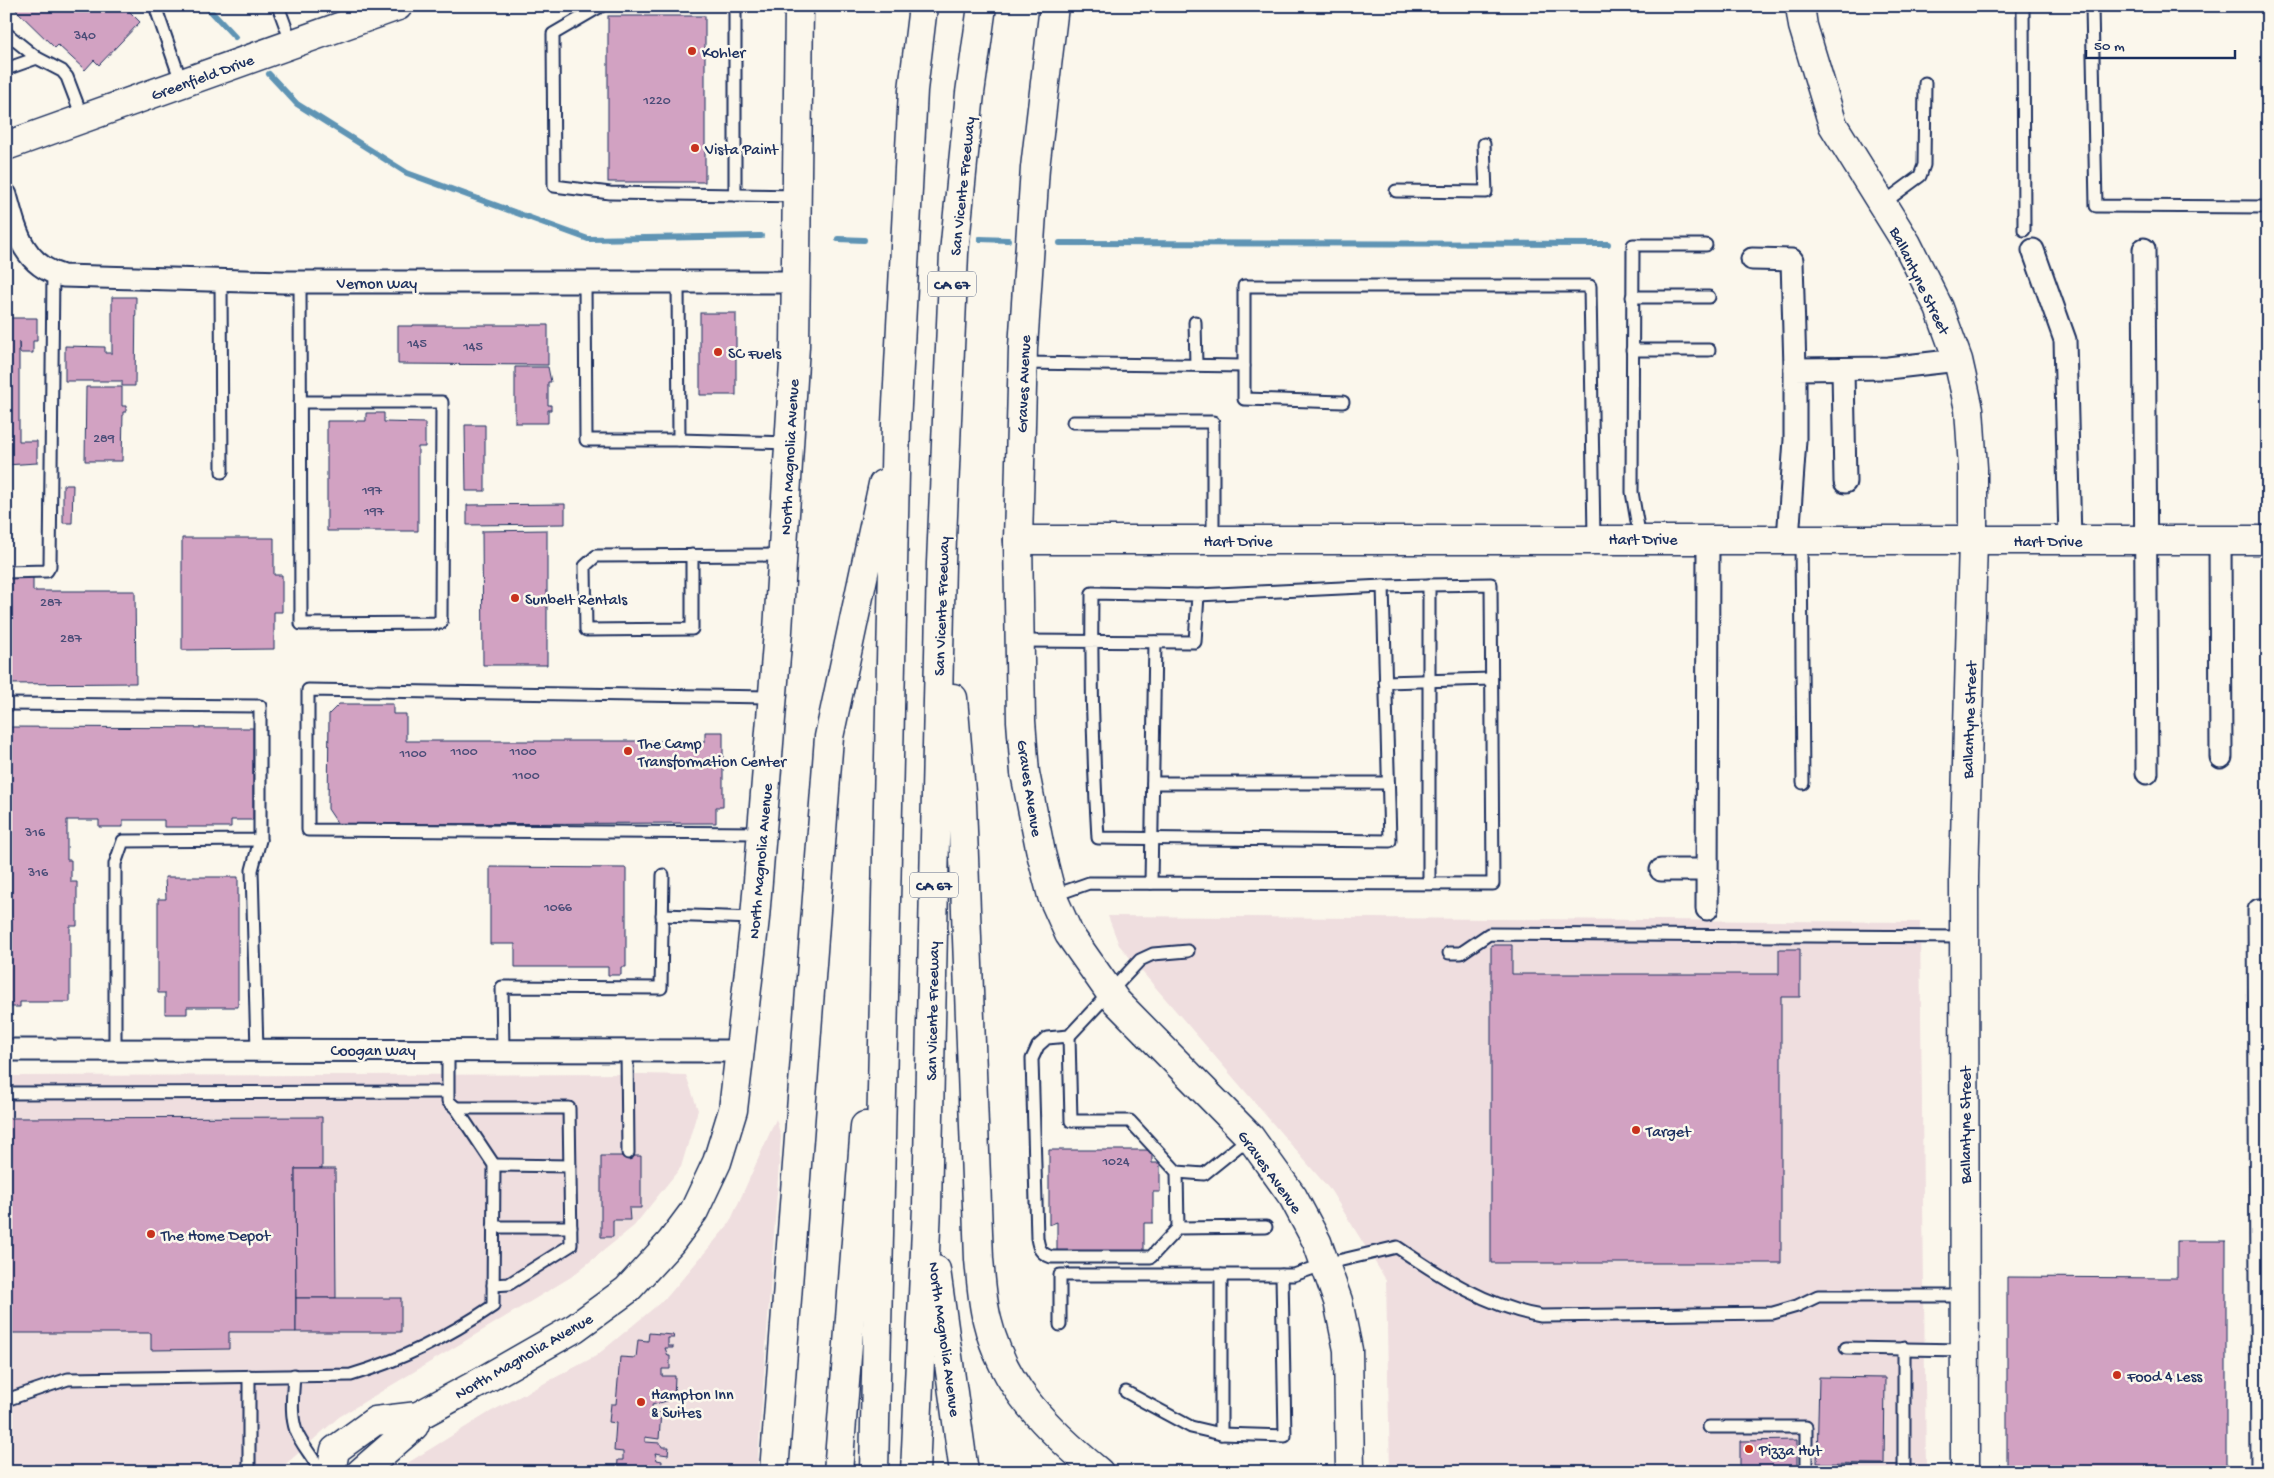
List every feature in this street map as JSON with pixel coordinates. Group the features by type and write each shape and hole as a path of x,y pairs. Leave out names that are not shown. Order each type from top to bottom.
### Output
{"main road":[{"name":"Greenfield Drive","path":"6,146 398,6"},
{"name":"North Magnolia Avenue","path":"331,1472 335,1450 375,1421 418,1416 575,1328 627,1290 671,1242 694,1211 717,1162 733,1110 755,918 773,697 790,443 796,282 795,196 799,6"},
{"path":"874,1472 896,424 913,90 923,6"},
{"name":"San Vicente Freeway","path":"927,1207 941,563 954,253 970,93 982,6"},
{"name":"Graves Avenue","path":"1054,6 1035,168 1022,363 1018,540 1021,721 1025,773 1052,896 1069,934 1116,1001 1250,1138 1293,1197 1317,1242 1338,1301 1348,1350 1350,1472"},
{"name":"Ballantyne Street","path":"1800,6 1803,26 1833,125 1907,244 1935,300 1958,360 1968,409 1973,468 1973,540 1964,876 1964,1472"},
{"path":"774,1472 829,737 896,424"},
{"name":"Hart Drive","path":"1018,540 1594,538 2268,540"},
{"path":"941,563 962,804 979,1259 986,1319 995,1348 1008,1374 1032,1410 1062,1442 1099,1472"},
{"path":"838,1472 889,823"},
{"name":"North Magnolia Avenue","path":"927,1207 964,1472"},
{"path":"915,1472 927,1207"},
{"name":"North Magnolia Avenue","path":"361,1472 414,1426 418,1416"}],"street":[{"name":"Vernon Way","path":"6,196 26,251 35,262 53,273 63,276 300,281 796,282"},
{"path":"2144,249 2147,774"},
{"path":"2033,250 2065,340 2070,540"},
{"path":"1752,258 1792,260 1796,369 1795,539"},
{"path":"1796,369 1888,368 1958,360"},
{"path":"1843,369 1845,482"},
{"path":"1707,909 1708,538"},
{"path":"2220,540 2221,757"},
{"path":"1661,870 1706,870"},
{"path":"2262,1472 2259,910 2268,910"},
{"name":"Coogan Way","path":"6,1050 740,1050"}],"lane":[{"path":"155,6 182,84"},
{"path":"278,6 292,44"},
{"path":"601,6 553,34 554,186 610,193 795,196"},
{"path":"735,6 735,195"},
{"path":"2023,6 2024,230"},
{"path":"2092,6 2096,206 2268,207"},
{"path":"6,33 37,58 62,71 67,77 84,119"},
{"path":"6,69 37,58"},
{"path":"1882,204 1920,176 1924,165 1925,83"},
{"path":"1396,191 1486,192 1484,144"},
{"path":"1640,538 1632,492 1633,245 1706,245"},
{"path":"6,572 47,572 50,566 53,273"},
{"path":"221,280 222,472"},
{"path":"300,281 300,402 301,624 441,623 442,402 300,402"},
{"path":"678,282 679,440"},
{"path":"585,283 586,440 790,443"},
{"path":"1343,402 1244,399 1244,286 1590,286 1594,538"},
{"path":"1632,297 1709,297"},
{"path":"1195,322 1196,365"},
{"path":"1632,350 1709,350"},
{"path":"1022,363 1244,366"},
{"path":"1073,422 1213,422 1213,540"},
{"path":"1795,539 1803,783"},
{"path":"692,555 692,629 586,630 585,566 596,556 692,555 782,555"},
{"path":"1052,896 1089,883 1493,884 1491,584 1383,586 1198,595 1092,593 1092,739 1098,838 1390,841 1383,586"},
{"path":"1429,585 1429,884"},
{"path":"1020,641 1195,642 1198,595"},
{"path":"1151,883 1155,642"},
{"path":"1385,682 1491,679"},
{"path":"762,833 308,830 308,690 773,697"},
{"path":"6,704 260,706 260,840 252,870 257,1050"},
{"path":"1153,783 1388,783"},
{"path":"115,1050 115,864 123,841 260,840"},
{"path":"503,1049 502,987 661,988 663,875"},
{"path":"662,915 755,918"},
{"path":"1449,953 1461,953 1489,934 1964,936"},
{"path":"1069,1036 1071,1121 1130,1121 1177,1172 1178,1228 1151,1257 1051,1257 1039,1250 1037,1238 1032,1059 1038,1046 1047,1038 1069,1036 1140,960 1153,954 1188,951"},
{"path":"6,1400 68,1379 350,1375 386,1364 459,1329 493,1306 494,1165 456,1108 448,1101 446,1092 448,1049"},
{"path":"627,1049 628,1153"},
{"path":"6,1093 446,1092"},
{"path":"456,1108 569,1108 571,1244 508,1284 493,1285"},
{"path":"1177,1172 1204,1174 1250,1138"},
{"path":"494,1165 570,1166"},
{"path":"493,1227 571,1227"},
{"path":"1178,1228 1266,1227"},
{"path":"1060,1325 1060,1275 1294,1275 1325,1264 1397,1246 1436,1274 1473,1293 1522,1313 1541,1316 1773,1313 1797,1306 1818,1296 1963,1296"},
{"path":"1221,1275 1221,1434"},
{"path":"1126,1392 1191,1427 1221,1434 1285,1436 1282,1275"},
{"path":"1846,1348 1964,1350"},
{"path":"1904,1348 1904,1472"},
{"path":"294,1375 292,1411 296,1432 315,1459 320,1472"},
{"path":"244,1472 249,1466 249,1376"},
{"path":"1709,1427 1806,1427 1806,1472"}],"shaded area":[{"path":"1108,916 1920,922 1926,1472 1390,1472 1386,1280 1331,1191 1119,945"},
{"path":"686,1075 698,1110 681,1167 634,1226 571,1277 339,1417 277,1472 6,1472 6,1076"},
{"path":"776,1119 781,1136 757,1472 393,1472 490,1412 596,1356 667,1297 729,1224"}],"building":[{"path":"12,6 124,6 140,22 99,65 94,60 85,70 58,45 55,48"},
{"path":"608,16 705,16 705,182 608,182"},
{"path":"112,297 136,297 135,386 122,386 122,381 65,381 65,346 105,347 105,353 112,353"},
{"path":"700,313 736,313 736,395 700,395"},
{"path":"6,318 37,318 37,341 33,341 33,353 20,353 19,342 19,441 37,441 37,463 6,465"},
{"path":"548,325 548,365 398,364 398,326"},
{"path":"515,367 548,367 551,382 548,382 548,405 551,405 551,410 548,410 548,423 515,423"},
{"path":"86,387 122,387 122,406 126,406 126,412 123,412 122,461 85,461"},
{"path":"366,413 384,413 384,422 425,423 425,447 418,447 418,531 327,531 327,421 366,421"},
{"path":"465,425 485,425 485,491 466,491"},
{"path":"63,485 73,485 72,523 63,523"},
{"path":"565,504 565,524 467,525 467,505"},
{"name":"Sunbelt Rentals","path":"547,530 547,665 483,665 482,531"},
{"path":"182,538 274,538 274,575 282,575 282,612 274,612 274,649 182,650"},
{"path":"6,577 33,577 33,591 135,591 136,683 6,684"},
{"path":"339,704 393,704 393,714 406,714 406,741 705,741 705,732 723,732 723,807 716,807 716,823 338,824 328,809 329,714"},
{"path":"6,727 253,728 253,820 231,820 231,827 164,827 164,820 123,820 123,827 99,827 99,820 67,820 67,860 71,860 71,882 77,882 77,926 70,926 70,1002 20,1002 20,1007 6,1007"},
{"path":"490,867 626,868 626,967 621,967 621,975 608,975 608,967 515,967 515,944 490,944"},
{"path":"165,877 238,877 238,1007 187,1007 187,1014 165,1014 165,993 158,993 158,899 166,899"},
{"name":"Target","path":"1491,945 1512,945 1512,974 1779,974 1779,949 1800,949 1800,997 1781,997 1781,1263 1491,1263"},
{"name":"The Home Depot","path":"322,1117 322,1169 295,1169 296,1332 229,1332 229,1349 151,1350 151,1333 6,1333 6,1118"},
{"path":"1049,1150 1152,1150 1152,1163 1160,1163 1160,1192 1153,1192 1153,1223 1144,1223 1144,1254 1057,1254 1057,1222 1049,1225"},
{"path":"601,1156 641,1156 641,1208 629,1208 630,1220 613,1220 613,1237 601,1237"},
{"path":"295,1169 335,1169 336,1298 296,1298"},
{"name":"Food 4 Less","path":"2177,1241 2226,1241 2226,1472 2007,1472 2007,1277 2177,1278"},
{"path":"296,1298 401,1298 401,1332 296,1332"},
{"name":"Hampton Inn & Suites","path":"649,1333 673,1335 674,1338 668,1338 668,1346 673,1346 673,1348 665,1348 668,1356 670,1356 670,1369 662,1369 662,1376 675,1376 674,1399 652,1405 654,1413 661,1412 659,1439 645,1437 645,1442 660,1443 662,1447 669,1447 668,1455 655,1453 657,1460 662,1461 661,1472 617,1472 618,1460 623,1460 623,1452 614,1451 616,1423 609,1422 611,1404 616,1404 620,1357 636,1358 638,1340 648,1341"},
{"path":"1819,1377 1885,1378 1884,1464 1817,1463"},
{"path":"1797,1440 1797,1472 1740,1472 1740,1441"}],"waterway":[{"path":"206,6 235,37"},
{"path":"269,74 297,104 407,173 588,239 761,236"},
{"path":"838,239 864,240"},
{"path":"980,239 1008,240"},
{"path":"1060,243 1608,244"}],"place":[{"name":"Kohler","path":"692,51"},
{"name":"Vista Paint","path":"695,148"},
{"name":"SC Fuels","path":"718,352"},
{"name":"Sunbelt Rentals","path":"515,598"},
{"name":"The Camp Transformation Center","path":"628,751"},
{"name":"Target","path":"1636,1130"},
{"name":"The Home Depot","path":"151,1234"},
{"name":"Food 4 Less","path":"2117,1375"},
{"name":"Hampton Inn & Suites","path":"641,1402"},
{"name":"Pizza Hut","path":"1749,1449"}]}
